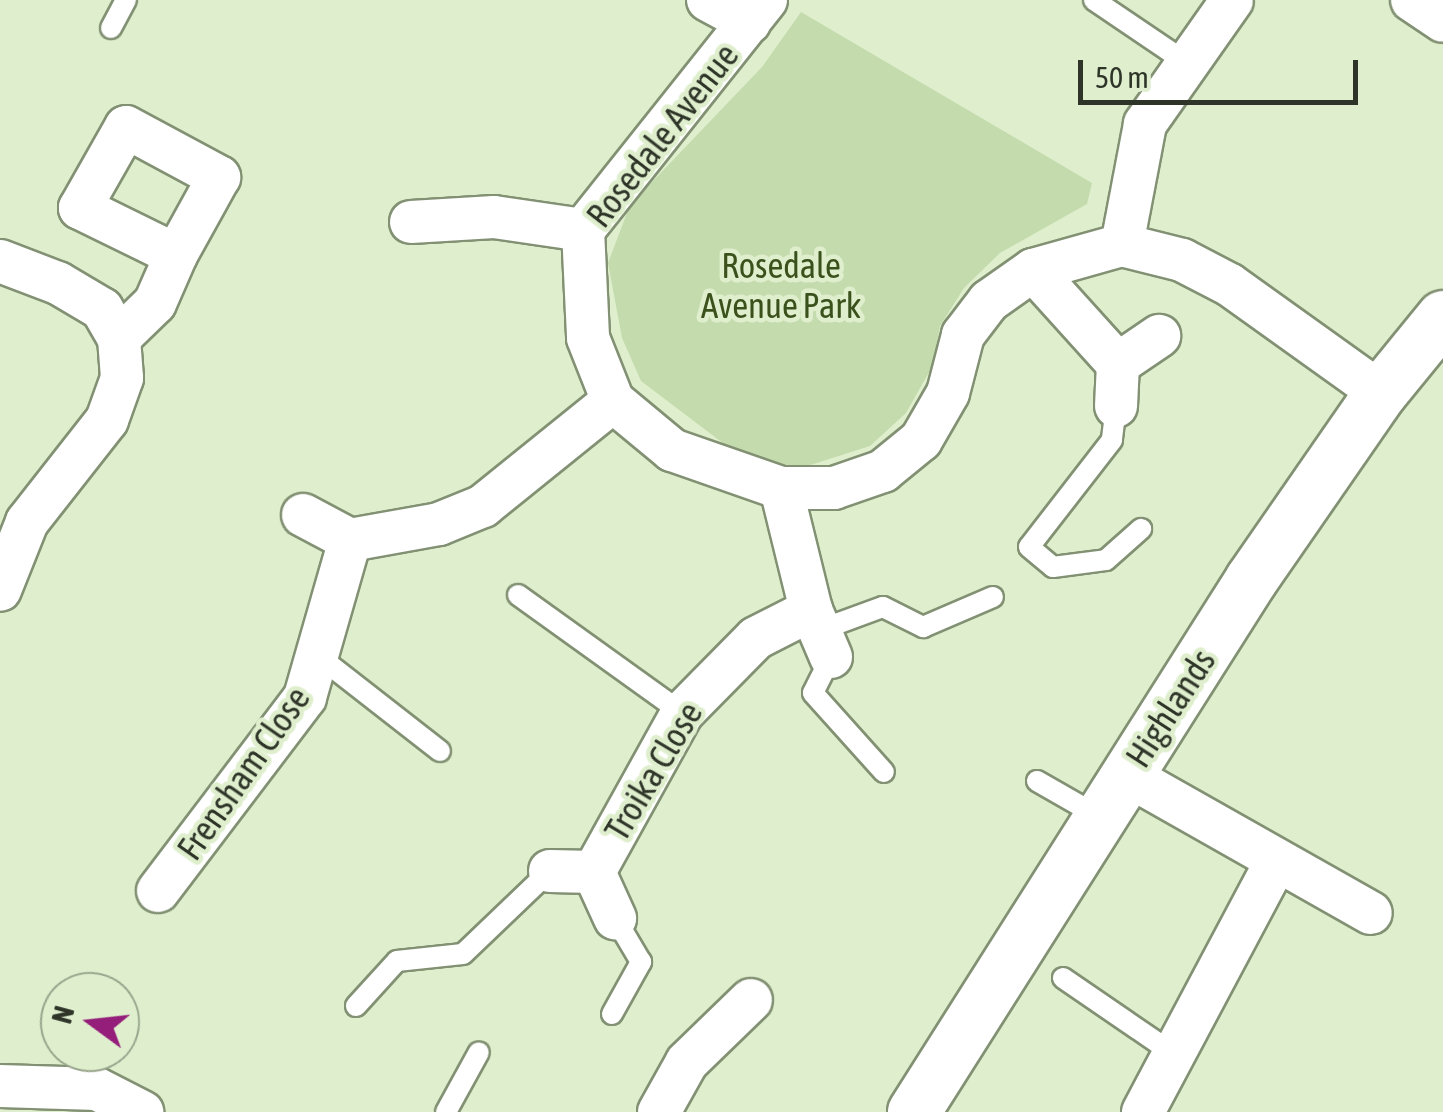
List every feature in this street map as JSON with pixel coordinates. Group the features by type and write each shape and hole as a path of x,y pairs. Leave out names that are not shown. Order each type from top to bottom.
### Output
{"street":[{"path":"708,0 757,11"},
{"path":"1122,245 1144,124 1232,0"},
{"path":"1412,0 1443,21"},
{"name":"Rosedale Avenue","path":"757,11 584,230 588,338 613,401 672,450 781,488 834,488 883,470 921,440 948,393 963,335 989,300 1033,270 1122,245 1182,260 1230,285 1381,393"},
{"path":"411,222 494,217 584,230"},
{"path":"118,338 154,302 176,255"},
{"path":"0,262 58,283 102,309 118,338 122,378 107,420 26,522 0,590"},
{"path":"1033,270 1118,364 1116,406"},
{"name":"Highlands","path":"914,1112 1113,796 1381,393 1443,316"},
{"path":"1118,364 1159,336"},
{"path":"303,515 350,540 439,524 483,506 613,401"},
{"path":"781,488 821,632"},
{"name":"Frensham Close","path":"158,891 305,697 350,540"},
{"name":"Troika Close","path":"594,872 682,713 756,638 821,632"},
{"path":"1113,796 1276,862 1371,913"},
{"path":"1143,1112 1276,862"},
{"path":"550,871 594,872 616,918"},
{"path":"659,1112 688,1062 751,1000"},
{"path":"0,1086 97,1090 142,1112"}],"lane":[{"path":"111,28 126,0"},
{"path":"1094,0 1187,63"},
{"path":"1116,406 1112,440 1030,546 1053,567 1106,560 1141,528"},
{"path":"518,595 682,713"},
{"path":"884,772 813,694 821,632 883,606 923,627 993,598"},
{"path":"317,655 440,750"},
{"path":"1037,781 1113,796"},
{"path":"356,1006 398,961 464,954 550,871"},
{"path":"612,1014 641,962 616,918"},
{"path":"1064,978 1174,1054"},
{"path":"446,1112 479,1052"}],"green space":[{"name":"Rosedale Avenue Park","path":"801,12 1092,183 1087,204 1000,253 964,288 940,326 932,367 906,413 870,446 801,468 736,453 641,381 622,338 608,263 630,205 762,67"}]}
